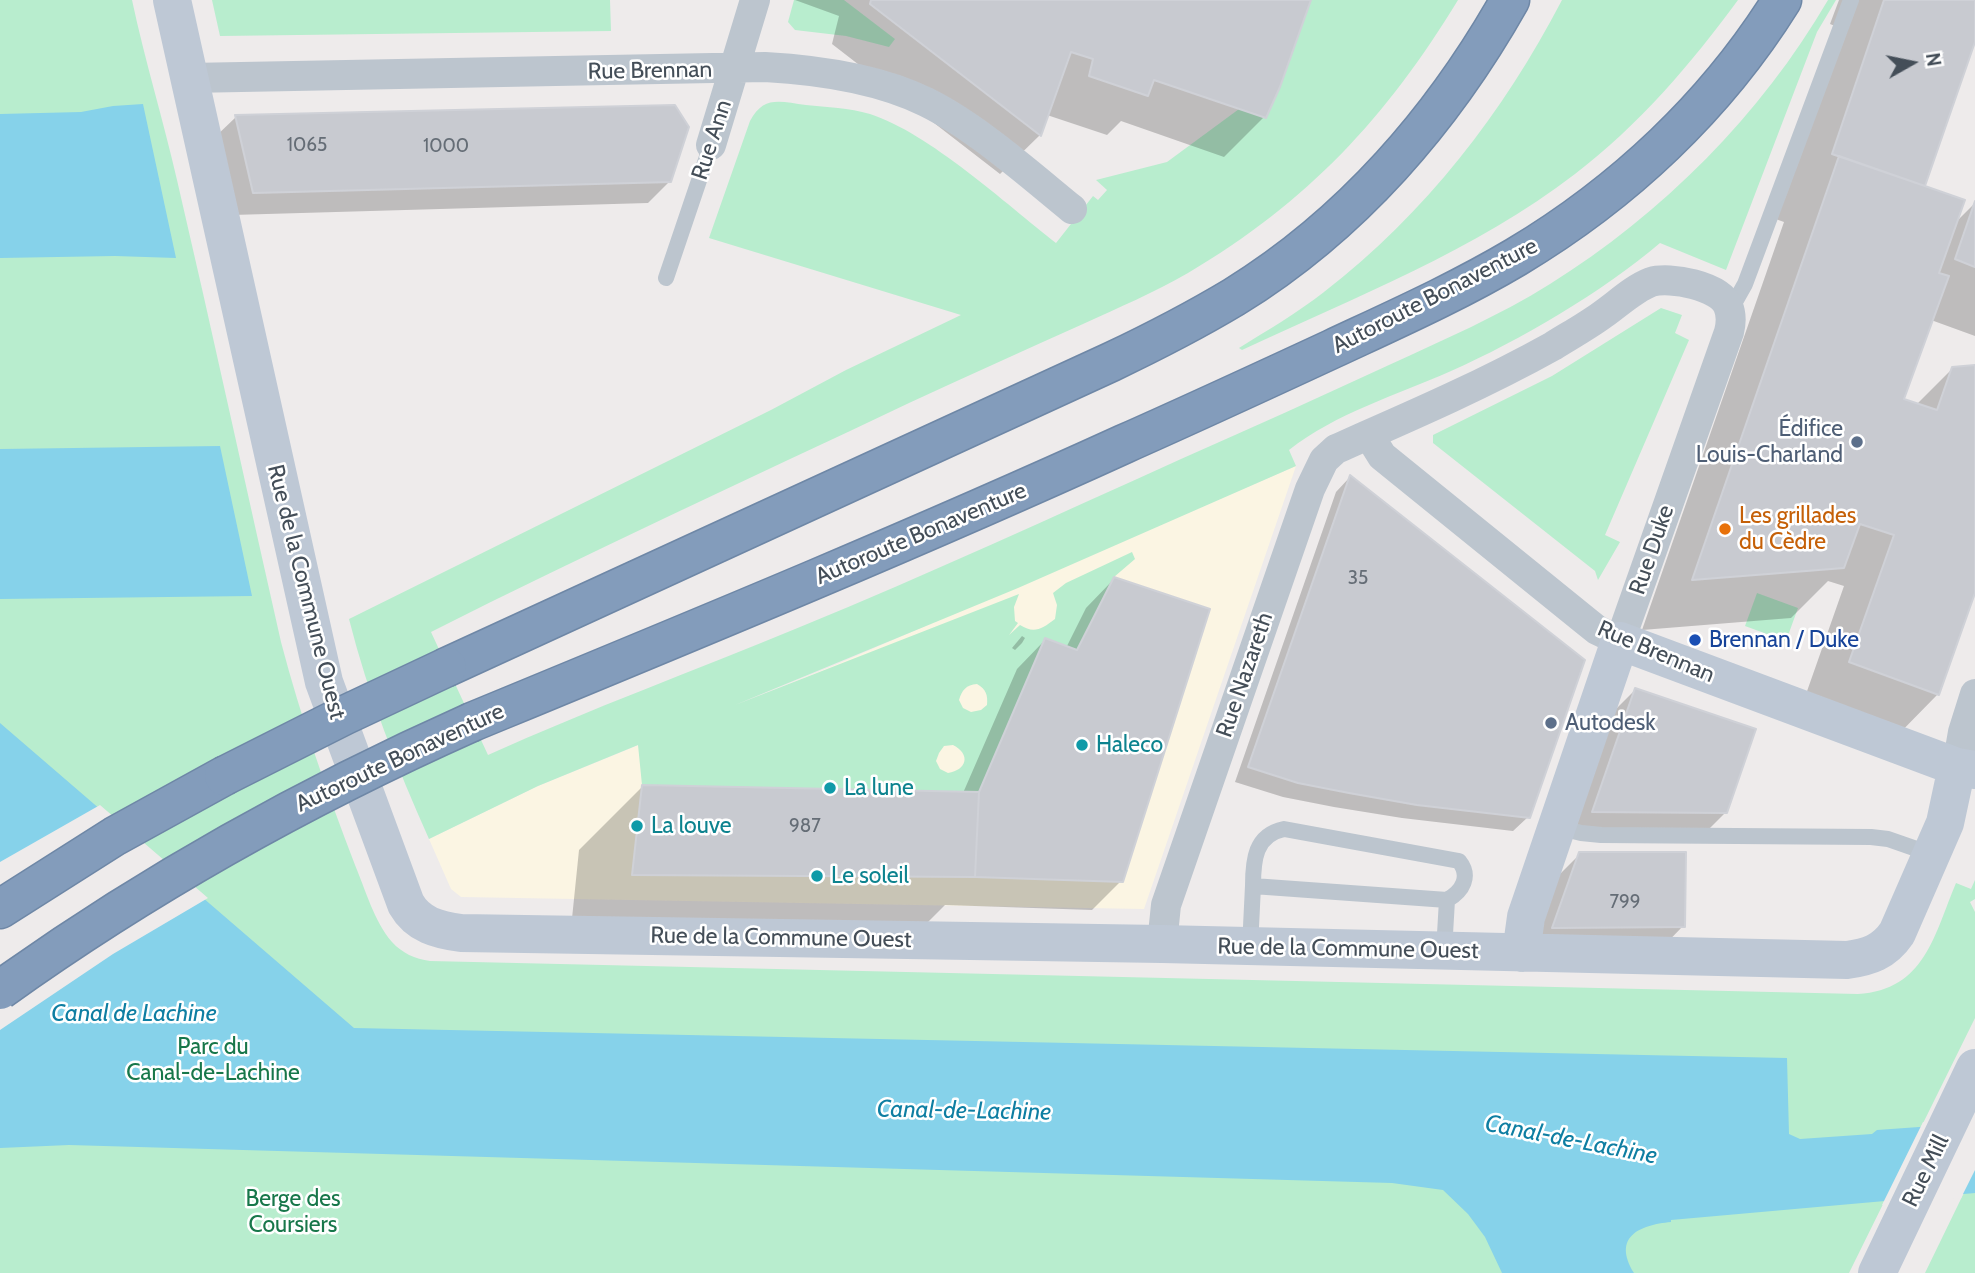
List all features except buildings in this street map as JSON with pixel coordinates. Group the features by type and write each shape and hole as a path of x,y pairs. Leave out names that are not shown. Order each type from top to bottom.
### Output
{"highway":[{"path":"0,909 106,841 320,727 1111,362 1233,297 1306,246 1389,170 1464,74 1510,0"},
{"name":"Autoroute Bonaventure","path":"0,990 116,911 234,840 369,770 472,722 1031,486 1224,400 1485,275 1578,216 1652,156 1682,128 1740,61 1782,0"}],"street":[{"name":"Rue de la Commune Ouest","path":"172,0 324,682 406,904 416,919 435,928 461,933 1162,944 1847,960 1879,951 1891,941 1903,922 1966,768"},
{"name":"Rue Ann","path":"711,145 755,0"},
{"name":"Rue Brennan","path":"188,78 734,68 778,68 848,77 877,83 915,97 940,110 972,131 1072,209"},
{"path":"1369,435 1525,361 1577,331 1651,282 1670,280 1694,284 1717,294 1724,299 1728,307"},
{"name":"Rue Duke","path":"1521,953 1526,917 1729,332 1731,322 1728,307"},
{"name":"Rue Brennan","path":"1369,435 1382,456 1597,630 1966,768"},
{"name":"Rue Nazareth","path":"1162,944 1166,905 1310,489 1319,467 1329,454 1369,435"},
{"path":"1966,768 1963,732 1975,694"},
{"name":"Rue Mill","path":"1877,1273 1975,1068"}],"lane":[{"path":"1728,307 1736,300 1745,284 1851,0"},
{"name":"Rue Ann","path":"666,278 711,145"},
{"path":"1557,827 1601,835 1871,837 1888,839 1931,854"},
{"path":"1250,947 1253,862 1258,846 1270,834 1284,830 1459,861 1464,869 1464,884 1457,894 1447,900 1253,886"},
{"path":"1444,951 1447,900"}],"shaded area":[{"path":"1296,466 1144,909 461,897 451,889 429,839 538,786 835,665"}],"green space":[{"name":"Parc du Canal-de-Lachine","path":"0,0 132,0 177,180 281,642 306,727 367,895 380,925 400,949 414,957 430,961 1858,994 1881,990 1913,971 1933,940 1956,883 1971,889 1975,880 1975,899 1970,902 1975,912 1975,1018 1849,1273 0,1273"},
{"path":"212,0 610,0 611,31 220,36"},
{"path":"794,0 844,0 895,39 889,47 846,36 795,30 788,22"},
{"path":"1311,0 1458,0 1402,82 1373,120 1341,154 1271,217 1188,273 1136,300 669,516 431,632 488,755 944,566 1430,346 1531,296 1591,256 1670,194 1740,122 1772,83 1828,0 1836,0 1817,32 1726,270 1660,243 1587,297 1532,330 1451,371 1347,415 1307,437 1289,450 1296,466 1018,588 735,705 1019,594 1014,607 1015,621 1018,623 1009,635 1020,625 1034,630 1042,628 1055,619 1057,605 1053,593 1066,583 1132,552 1135,559 1114,577 1077,650 1045,639 979,792 642,785 638,745 538,786 429,839 384,730 349,619 961,315 709,238 750,121 761,107 781,102 838,108 870,114 893,123 942,153 1056,243 1093,196 1098,200 1107,190 1096,180 1167,162 1239,109 1266,117 1280,87","holes":["977,684 986,693 987,705 981,710 971,712 963,708 959,700 965,689","953,745 962,753 964,761 959,769 948,773 940,769 936,761 944,746"]},
{"path":"1562,0 1738,0 1683,70 1621,135 1575,174 1537,201 1497,227 1413,271 1242,350 1239,348 1324,292 1396,229 1429,195 1488,121 1539,42"},
{"path":"1661,308 1682,315 1675,333 1689,340 1605,535 1620,542 1598,580 1595,571 1433,443 1433,435 1552,376"},
{"path":"1757,593 1798,608 1786,641 1745,626"},
{"path":"1975,1170 1975,1273 1925,1273"}],"water":[{"path":"143,104 176,258 0,258 0,114 81,112"},
{"path":"220,446 252,596 0,599 0,449"},
{"name":"Canal de Lachine","path":"0,723 354,1028 1787,1058 1789,1134 1800,1139 1975,1123 1975,1193 1671,1220 1649,1226 1632,1235 1626,1250 1634,1273 1502,1273 1485,1237 1468,1214 1443,1190 1392,1183 69,1145 0,1148"}],"pier":[{"path":"100,805 208,898 113,954 0,1030 0,862"},
{"path":"1975,1119 1975,1170 1961,1198 1882,1205 1923,1122"}],"place":[{"name":"Édifice Louis-Charland","path":"1857,442"},
{"name":"Les grillades du Cèdre","path":"1725,529"},
{"name":"Brennan / Duke","path":"1695,640"},
{"name":"Autodesk","path":"1551,723"},
{"name":"Haleco","path":"1082,745"},
{"name":"La lune","path":"830,788"},
{"name":"La louve","path":"637,826"},
{"name":"Le soleil","path":"817,876"}],"water label":[{"name":"Canal-de-Lachine","path":"964,1111"},
{"name":"Canal-de-Lachine","path":"1571,1140"}],"park label":[{"name":"Berge des Coursiers","path":"293,1212"}]}
